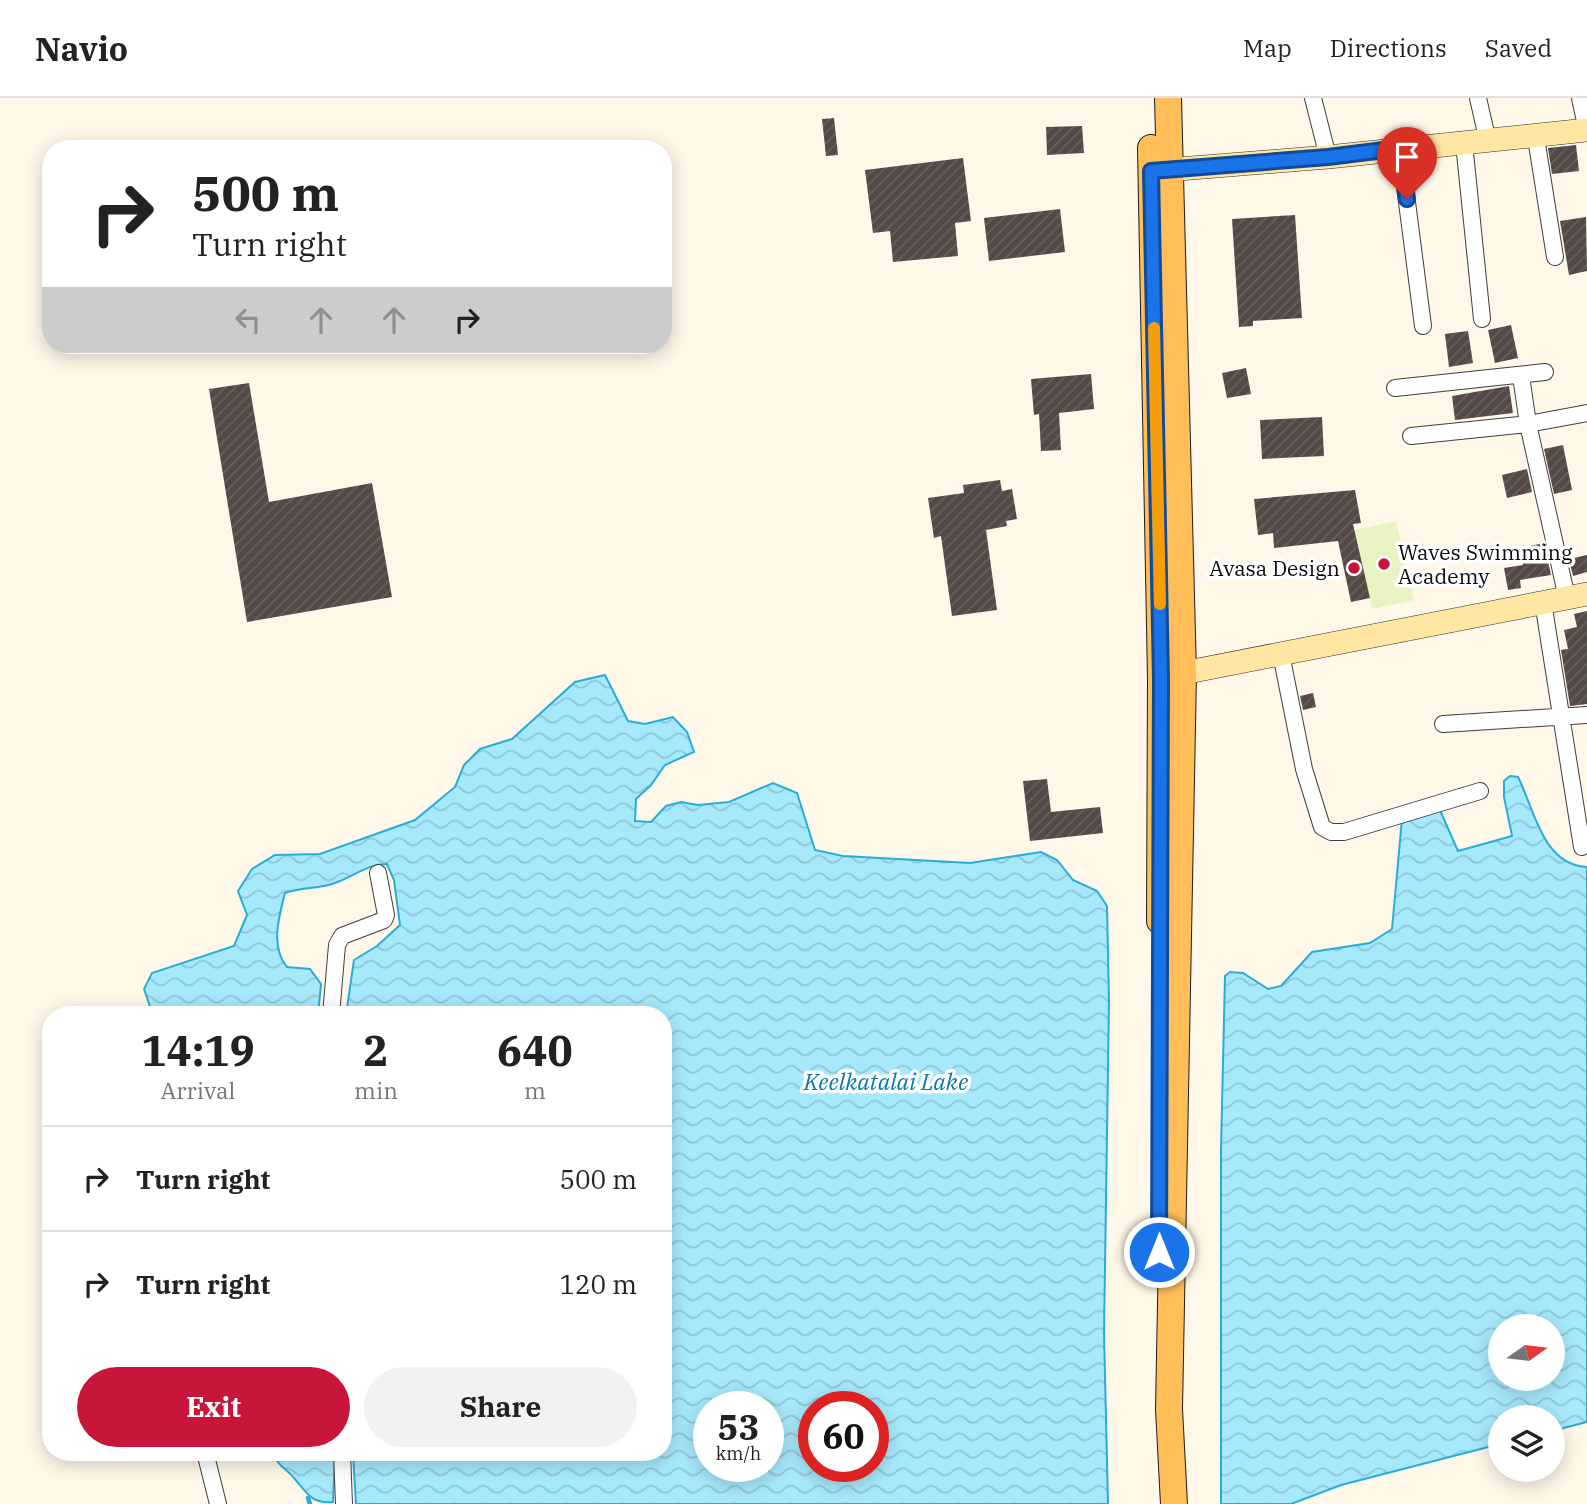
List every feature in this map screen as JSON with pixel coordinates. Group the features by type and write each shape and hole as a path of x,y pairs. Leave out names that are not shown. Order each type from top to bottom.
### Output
{"main road":[{"path":"1149,98 1160,171 1183,673 1168,1409 1174,1504"},
{"path":"1162,1504 1159,1419 1160,171 1168,98"}],"street":[{"path":"1313,98 1328,157"},
{"path":"1478,98 1488,142"},
{"path":"1160,171 1536,138 1587,130 1580,98"},
{"path":"1536,138 1555,257"},
{"path":"1464,143 1482,319"},
{"path":"1400,148 1423,326"},
{"path":"1395,388 1545,372"},
{"path":"1183,673 1577,596 1528,424 1521,376"},
{"path":"1411,436 1528,424 1587,413"},
{"path":"1543,603 1582,847"},
{"path":"1281,654 1304,769 1321,827 1331,832 1344,832 1480,791"},
{"path":"1443,724 1587,715"},
{"path":"332,1006 337,945 342,936 384,920 386,915 379,873"},
{"path":"207,1461 218,1504"},
{"path":"342,1461 344,1504"}],"green space":[{"name":"Waves Swimming Academy","path":"1396,521 1414,600 1372,609 1355,530"}],"water":[{"name":"Keelkatalai Lake","path":"605,675 628,721 645,724 673,717 687,732 694,752 665,765 651,785 636,799 635,821 651,822 666,806 681,802 698,805 729,802 773,783 797,793 815,850 843,856 970,863 1041,852 1057,860 1073,880 1097,891 1107,906 1109,1001 1104,1333 1108,1504 356,1504 353,1461 672,1461 672,1006 347,1006 354,960 377,946 400,925 394,880 387,864 367,868 329,885 285,893 277,931 279,950 287,967 310,969 321,984 319,1006 150,1006 144,989 152,973 234,946 247,915 238,891 252,869 275,855 320,854 415,820 455,787 464,765 480,749 512,739 575,682"},
{"path":"1510,776 1518,777 1535,819 1550,846 1572,864 1587,867 1587,1422 1565,1428 1565,1405 1488,1405 1488,1447 1341,1485 1291,1504 1221,1504 1221,1150 1225,976 1230,972 1243,973 1268,989 1281,986 1312,952 1370,943 1392,929 1402,819 1439,808 1458,851 1512,836 1504,797 1504,781"},
{"path":"278,1461 335,1461 333,1502 314,1499"}],"building":[{"path":"834,118 838,155 826,156 822,119"},
{"path":"1082,126 1084,153 1047,155 1046,127"},
{"path":"1576,145 1579,171 1552,174 1548,148"},
{"path":"963,158 971,221 955,223 958,256 893,262 890,231 873,233 865,170"},
{"path":"1060,209 1065,252 989,261 984,218"},
{"path":"1295,215 1302,318 1253,321 1253,326 1239,327 1232,219"},
{"path":"1586,217 1587,271 1569,275 1560,221"},
{"path":"1511,325 1518,358 1495,363 1488,330"},
{"path":"1468,331 1473,363 1449,367 1445,334"},
{"path":"1246,368 1251,394 1227,398 1222,373"},
{"path":"1091,374 1094,409 1059,413 1061,450 1041,451 1039,414 1034,415 1031,379"},
{"path":"249,383 269,502 372,483 392,597 247,622 209,389"},
{"path":"1509,386 1513,413 1455,420 1452,396"},
{"path":"1322,417 1324,456 1262,459 1260,420"},
{"path":"1563,445 1572,490 1554,494 1544,449"},
{"path":"1527,469 1532,492 1507,498 1502,475"},
{"path":"1000,480 1002,491 1012,489 1017,519 1006,521 1007,526 986,530 997,610 952,616 941,536 934,538 928,498 964,493 963,485"},
{"path":"1355,490 1361,523 1353,524 1370,598 1351,602 1338,541 1274,548 1273,533 1258,535 1254,499"},
{"path":"1544,543 1551,575 1520,580 1521,588 1508,590 1504,568 1523,565 1520,548"},
{"path":"1587,555 1587,572 1573,576 1569,559"},
{"path":"1587,611 1587,704 1570,706 1561,650 1568,649 1564,630 1577,627 1574,614"},
{"path":"1313,693 1316,707 1303,710 1300,696"},
{"path":"1047,779 1051,812 1100,807 1103,833 1030,841 1023,781"}],"waterway":[{"path":"308,1498 310,1504"}],"slow traffic":[{"path":"1154,328 1160,604"}],"place":[{"name":"Waves Swimming Academy","path":"1384,564"},
{"name":"Avasa Design","path":"1354,568"}],"route":[{"path":"1159,1252 1161,679 1151,171 1328,157 1400,148 1407,199"}]}
